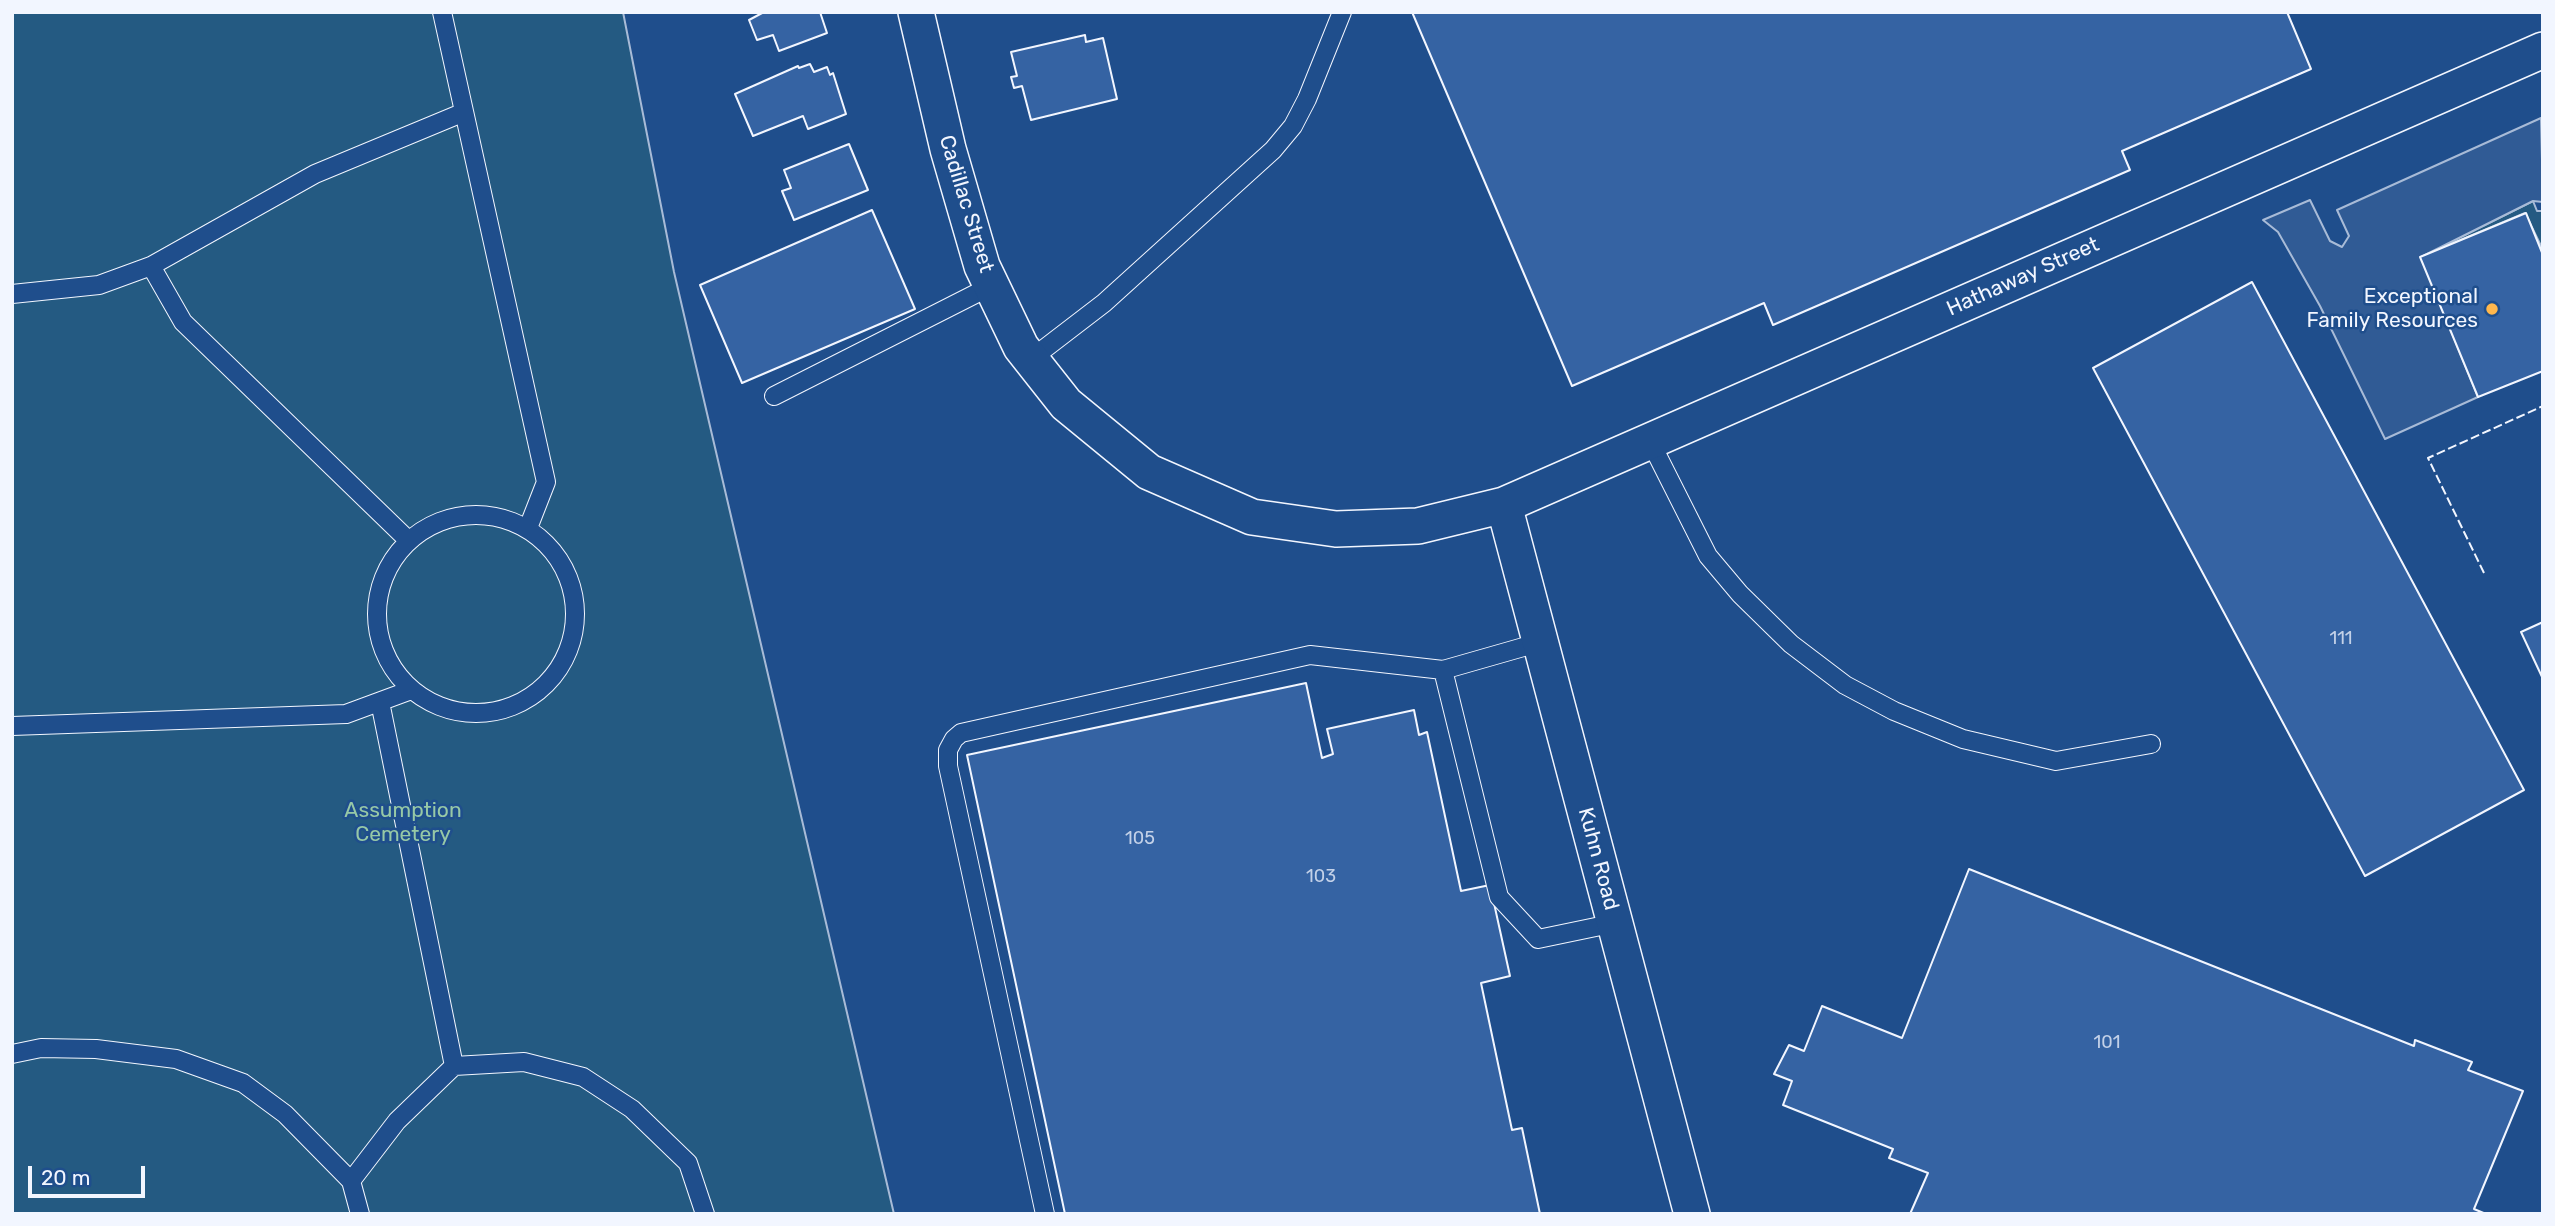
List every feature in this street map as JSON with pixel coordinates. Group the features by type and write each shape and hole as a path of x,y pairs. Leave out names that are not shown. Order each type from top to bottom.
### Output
{"street":[{"name":"Cadillac Street","path":"916,12 948,149 982,266 1021,348 1066,404 1149,472 1252,517 1336,529 1419,526 1504,505"},
{"name":"Hathaway Street","path":"1504,505 2543,50"},
{"name":"Kuhn Road","path":"1504,505 1692,1214"}],"lane":[{"path":"442,12 462,113 546,482 528,528"},
{"path":"1031,359 1104,303 1273,150 1293,126 1307,99 1342,12"},
{"path":"12,294 99,285 152,266 316,174 462,113"},
{"path":"152,266 183,322 408,540"},
{"path":"774,396 991,286"},
{"path":"1650,441 1708,556 1740,594 1791,644 1846,685 1894,711 1963,739 2056,761 2151,744"},
{"path":"466,513 499,516 528,528 557,555 568,572 575,601 574,631 559,668 547,684 523,702 495,712 456,711 436,706 411,690 389,664 377,633 377,599 387,567 408,540 434,522 466,513"},
{"path":"1045,1214 948,766 948,750 954,739 961,733 1310,655 1443,670 1541,642"},
{"path":"1443,670 1499,897 1538,939 1615,923"},
{"path":"12,726 345,714 411,690"},
{"path":"380,702 454,1066"},
{"path":"12,1054 41,1048 96,1049 176,1059 243,1083 285,1114 351,1181 360,1214"},
{"path":"351,1181 397,1121 454,1066 524,1062 583,1077 632,1109 688,1163 705,1214"}],"green space":[{"name":"Assumption Cemetery","path":"12,12 623,12 674,272 894,1214 12,1214"},
{"path":"2533,201 2537,211 2543,211 2543,250 2525,213 2420,257"}],"shaded area":[{"path":"2541,118 2543,202 2533,201 2421,257 2478,397 2385,439 2320,306 2278,232 2263,220 2310,200 2330,241 2342,247 2349,236 2337,210"}],"building":[{"path":"764,12 820,12 827,33 779,51 773,35 757,40 749,20"},
{"path":"1412,12 2287,12 2311,69 2122,151 2130,170 1773,325 1764,303 1572,386"},
{"path":"1085,35 1086,42 1103,38 1117,99 1031,120 1022,86 1014,88 1011,77 1017,76 1011,52"},
{"path":"810,64 814,72 827,67 830,75 833,73 846,114 808,129 803,116 753,136 735,94 798,66 799,68"},
{"path":"849,144 868,190 794,220 782,191 791,188 784,170"},
{"path":"872,210 915,309 742,383 700,285"},
{"name":"Exceptional Family Resources","path":"2526,213 2543,255 2543,371 2478,397 2420,257"},
{"path":"2252,282 2524,790 2365,876 2093,368"},
{"path":"2543,622 2543,679 2521,632"},
{"path":"1306,683 1322,758 1333,754 1327,729 1414,710 1419,735 1427,732 1461,891 1490,885 1510,976 1481,983 1512,1130 1522,1128 1540,1214 1065,1214 967,755"},
{"path":"1969,869 2414,1046 2415,1040 2472,1062 2468,1070 2523,1091 2474,1209 2486,1214 1910,1214 1928,1173 1889,1158 1893,1149 1783,1105 1792,1081 1774,1074 1789,1045 1804,1051 1822,1006 1902,1038"}],"fence":[{"path":"2484,573 2428,458 2543,406"}],"place":[{"name":"Exceptional Family Resources","path":"2492,309"}]}
